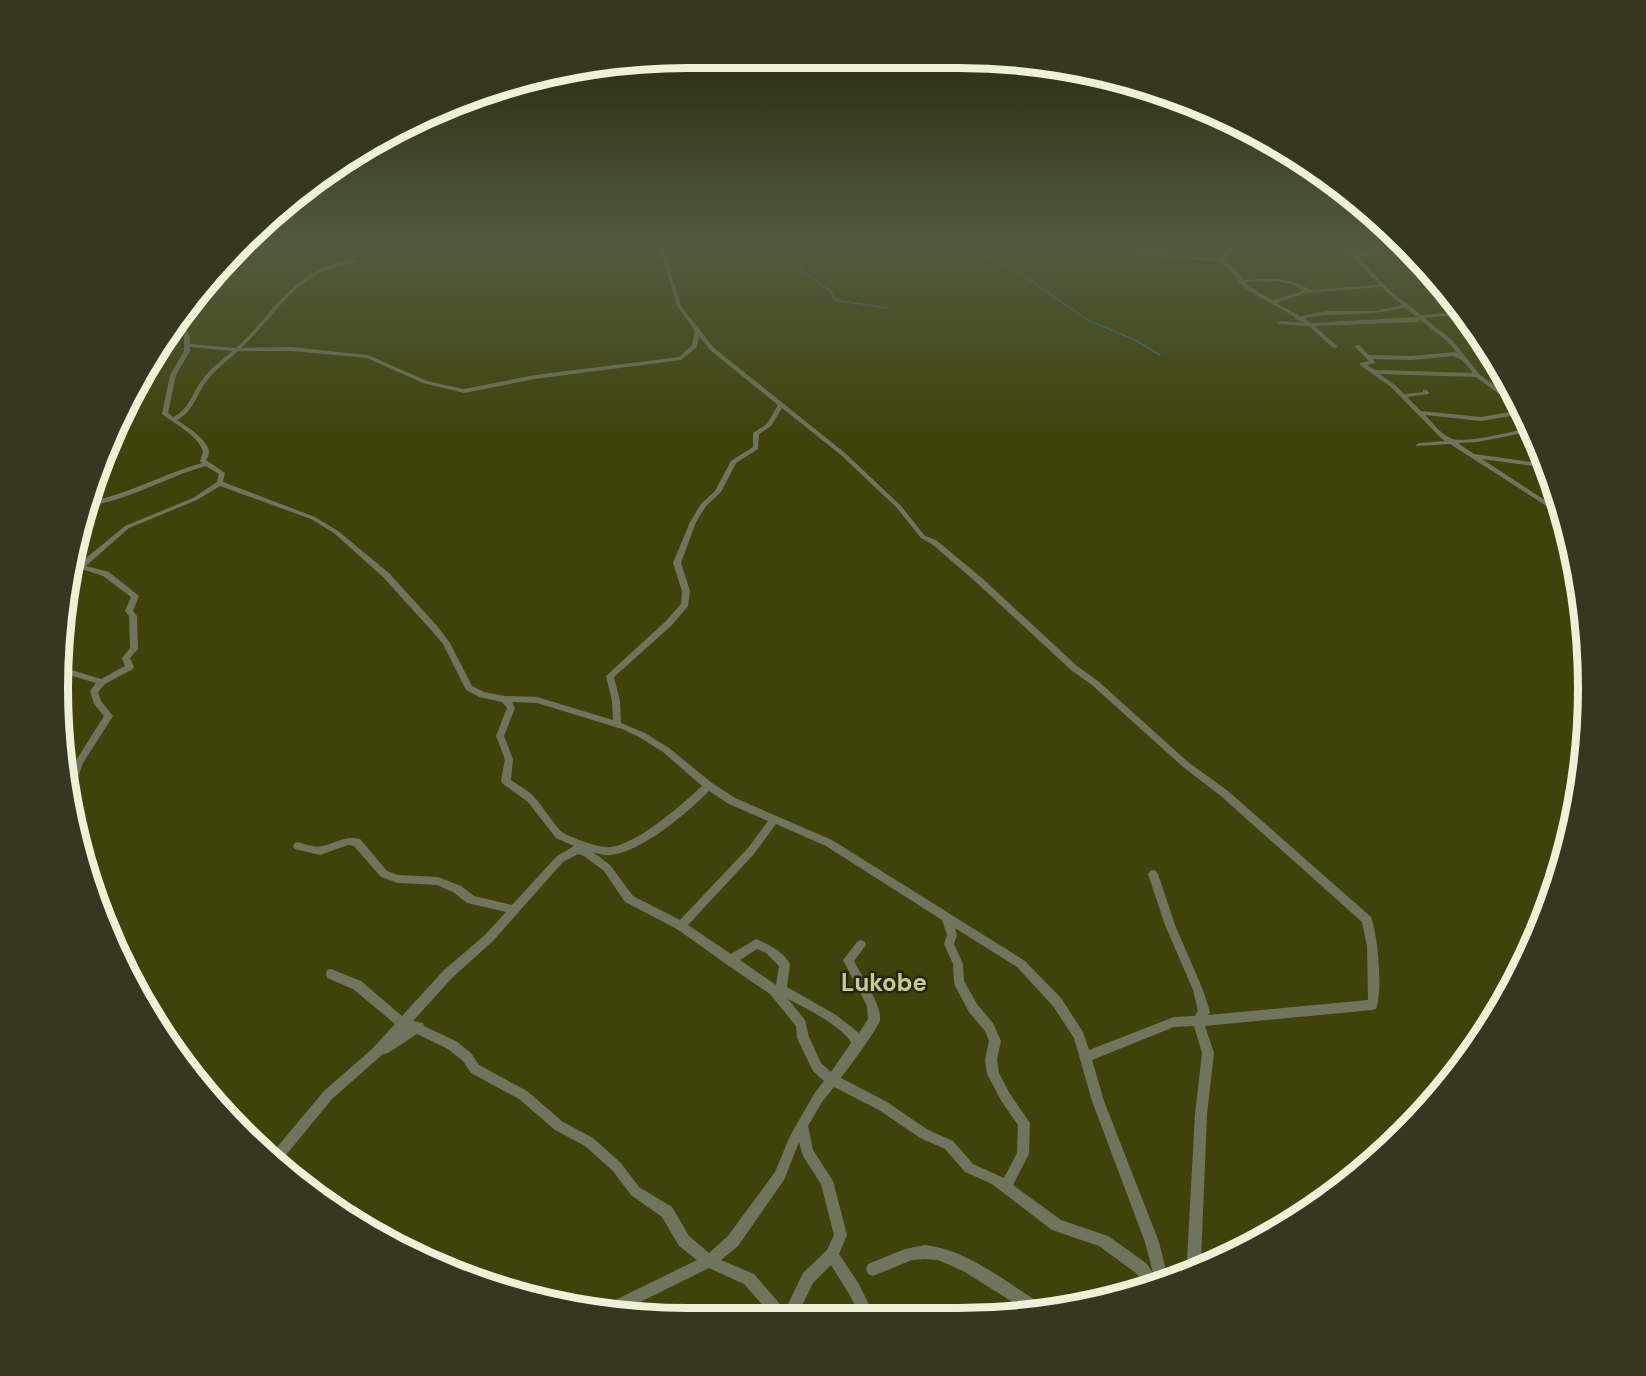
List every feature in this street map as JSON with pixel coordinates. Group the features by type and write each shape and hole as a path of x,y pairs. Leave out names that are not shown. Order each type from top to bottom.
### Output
{"street":[{"path":"174,419 186,413 204,382 254,334 273,310"},
{"path":"682,310 712,349 852,462 906,515 923,537 934,542 980,581 1074,668 1095,683 1185,764 1225,794 1367,920 1372,946 1374,998 1372,1005 1167,1024 1085,1057"},
{"path":"1286,310 1310,325 1321,338 1335,347"},
{"path":"1385,310 1328,312 1280,323 1310,325 1415,320 1421,317 1453,314"},
{"path":"1412,310 1450,342 1477,375 1505,395"},
{"path":"182,329 187,345 184,357 173,375 165,411 204,446 205,464"},
{"path":"187,345 237,350 285,348 368,357 425,382 464,391 535,376 681,358 695,346 697,332"},
{"path":"1357,346 1372,362 1362,364 1402,396 1439,434 1551,507"},
{"path":"1368,357 1412,358 1454,354 1465,359"},
{"path":"1373,372 1477,375"},
{"path":"1402,396 1422,395 1426,394 1425,391"},
{"path":"617,725 616,701 610,676 669,623 685,604 686,591 677,564 694,519 703,505 718,492 733,462 756,448 758,442 756,433 769,425 781,405"},
{"path":"1419,412 1484,419 1515,413"},
{"path":"1419,445 1522,431"},
{"path":"1474,456 1536,465"},
{"path":"74,776 79,762 110,714 97,702 94,694 102,682 130,667 126,659 134,649 134,620 129,607 135,596 106,574 81,567 101,547 127,527 195,499 220,483 222,473 205,464 182,470 111,499 96,502"},
{"path":"220,483 236,492 280,505 327,525 386,575 435,628 446,644 465,685 482,694 505,699 537,700 617,725 666,750 708,786 739,805 830,843 1026,968 1070,1019 1085,1057 1098,1101 1155,1250 1158,1275"},
{"path":"68,672 102,682"},
{"path":"505,699 511,708 500,736 509,759 506,780 531,798 559,835 604,865 629,899 681,926 780,994 802,999 816,1011 852,1034 857,1046"},
{"path":"278,1154 328,1095 376,1053 448,974 489,938 512,909 560,859 580,848 608,852 632,844 690,805 708,786"},
{"path":"681,926 751,851 773,821"},
{"path":"298,846 320,851 348,841 357,842 384,874 398,879 438,881 456,889 471,900 512,909"},
{"path":"1153,874 1170,925 1198,990 1204,1012 1198,1020"},
{"path":"946,917 952,934 950,944 958,964 959,982 969,1002 989,1027 995,1041 991,1060 993,1074 1005,1098 1024,1123 1023,1154 1006,1186"},
{"path":"730,961 756,944 763,946 785,962 780,994 801,1024 803,1038 817,1066 832,1080 883,1106 924,1134 943,1142 956,1151 969,1168 1006,1186 1026,1204 1057,1225 1103,1241 1153,1277"},
{"path":"621,1304 709,1261 740,1233 780,1176 818,1098 857,1046 875,1017 872,1005 848,960 861,945"},
{"path":"331,974 357,985 405,1022 455,1047 467,1057 475,1069 523,1095 559,1126 589,1142 617,1167 635,1191 667,1212 684,1241 709,1261 749,1279 774,1308"},
{"path":"1191,1263 1196,1248 1198,1170 1208,1053 1198,1020"},
{"path":"376,1053 419,1027"},
{"path":"794,1308 808,1278 832,1255 841,1235 839,1220 827,1181 807,1152 803,1140 803,1125"},
{"path":"873,1269 918,1253 938,1253 990,1279 1029,1304"},
{"path":"832,1255 854,1289 863,1308"}],"waterway":[{"path":"1074,310 1088,320 1135,340 1160,355"}],"district":[{"name":"Lukobe","path":"884,982"}]}
